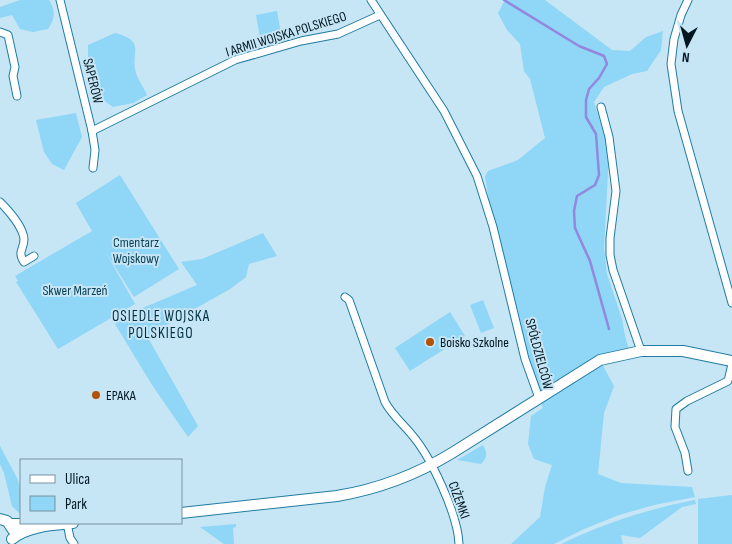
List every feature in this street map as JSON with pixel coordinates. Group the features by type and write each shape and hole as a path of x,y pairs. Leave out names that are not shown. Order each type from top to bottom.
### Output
{"street":[{"name":"SAPERÓW","path":"60,0 92,130 95,150 92,168"},
{"name":"SPÓŁDZIELCÓW","path":"182,513 315,499 357,493 388,484 432,465 539,398 525,359 493,227 477,176 444,111 371,0"},
{"path":"688,0 681,15 674,39 671,64 678,111 732,303"},
{"name":"I ARMII WOJSKA POLSKIEGO","path":"92,130 235,60 338,34 380,14"},
{"path":"0,32 8,35 15,67 13,76 17,96"},
{"path":"601,107 609,137 616,191 610,238 612,270 641,351"},
{"path":"0,202 11,214 23,234 24,241 20,253 24,262 34,256"},
{"name":"CIŻEMKI","path":"345,296 349,300 385,402 412,435 432,465 453,518 459,544"},
{"path":"539,398 600,360 641,351 683,352 732,363 728,381 676,409 675,427 685,454 688,470"},
{"path":"4,519 20,521"},
{"path":"4,519 13,531 9,542"},
{"path":"45,524 53,525"},
{"path":"9,542 19,534 60,524"},
{"path":"67,524 70,538 74,544"}],"green space":[{"path":"20,0 49,0 54,15 48,29 33,32 20,29 12,15 0,18 0,7"},
{"path":"505,0 545,0 612,50 630,51 646,37 663,31 661,50 647,71 632,74 604,87 594,102 609,154 604,248 607,274 622,319 630,353 600,360 614,386 604,413 598,474 621,483 692,487 695,497 654,505 619,515 554,544 511,544 540,517 545,487 552,465 534,459 528,444 531,416 543,408 525,359 493,227 485,176 488,171 518,160 545,138 530,79 524,71 520,44 507,30 498,13"},
{"path":"277,11 281,34 260,38 256,15"},
{"path":"115,33 125,36 134,44 136,73 147,95 133,103 113,107 102,99 88,60 88,45"},
{"path":"76,113 82,137 64,170 52,164 44,152 36,120"},
{"path":"120,175 179,269 134,297 105,251 135,304 58,349 16,282 18,281 15,276 92,231 76,203"},
{"path":"263,233 277,256 249,264 246,277 230,289 147,336 198,426 188,437 152,385 115,324 138,310 197,285 181,262 202,259"},
{"path":"483,300 494,328 481,333 470,305"},
{"name":"Boisko Szkolne","path":"450,312 465,336 410,371 395,348"},
{"path":"483,445 486,455 481,464 457,460"},
{"path":"0,446 20,487 20,514 12,506 0,464"},
{"path":"732,495 732,544 698,544 698,499"},
{"path":"695,500 696,504 682,507 640,538 621,535 623,544 561,544 627,518"},
{"path":"236,524 236,527 233,528 234,544 224,544 200,527"}],"waterway":[{"path":"504,0 579,46 604,56 607,64 599,78 589,89 586,100 586,117 596,134 599,175 595,185 577,196 574,211 575,228 590,261 609,329"}],"place":[{"name":"Boisko Szkolne","path":"430,342"},
{"name":"EPAKA","path":"96,395"}],"district":[{"name":"OSIEDLE WOJSKA POLSKIEGO","path":"161,324"}],"park label":[{"name":"Cmentarz Wojskowy","path":"136,250"},
{"name":"Skwer Marzeń","path":"75,290"}]}
